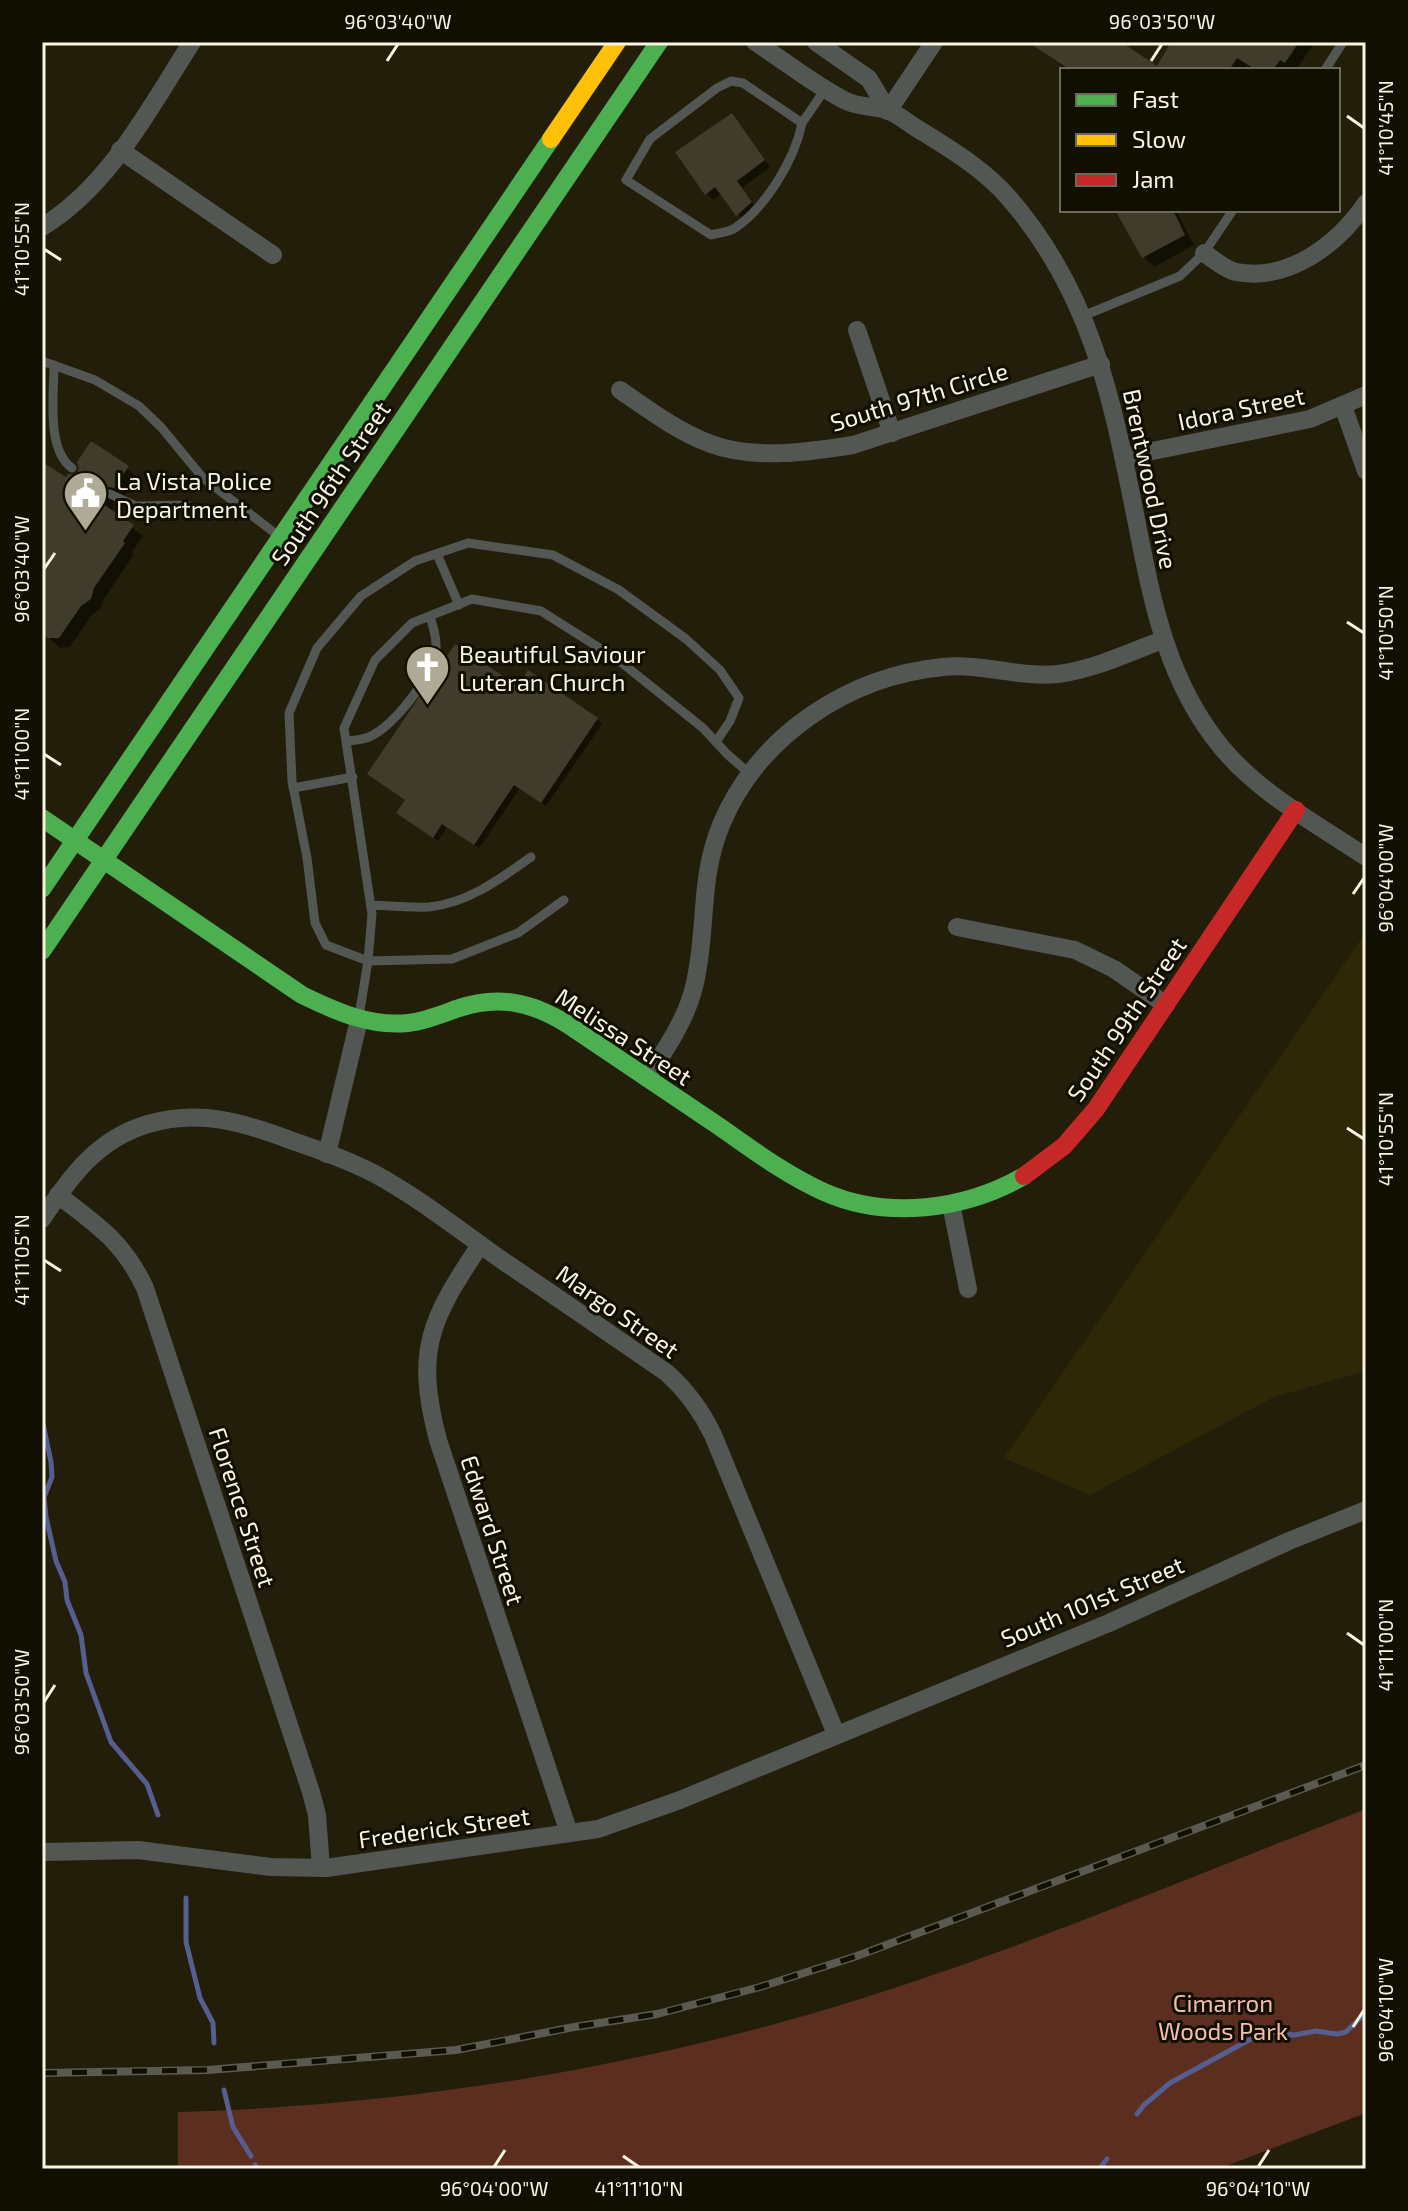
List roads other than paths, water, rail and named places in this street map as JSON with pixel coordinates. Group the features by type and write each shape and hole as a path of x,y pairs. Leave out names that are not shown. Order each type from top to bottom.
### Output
{"main road":[{"name":"South 96th Street","path":"42,889 617,42"},
{"name":"South 96th Street","path":"42,951 659,42"},
{"name":"South 99th Street","path":"951,1204 992,1192 1016,1180 1059,1151 1096,1109 1296,810"},
{"name":"Melissa Street","path":"42,818 302,995 334,1011 359,1020 404,1024 469,1003 498,1000 519,1002 561,1021 789,1174 818,1190 855,1203 894,1208 951,1204"}],"street":[{"path":"42,227 88,190 120,150 192,42"},
{"name":"Brentwood Drive","path":"755,42 848,103 888,111 986,175 1009,198 1065,278 1101,364 1162,640 1190,702 1223,749 1265,788 1366,857"},
{"name":"Brentwood Drive","path":"816,42 869,79 888,111"},
{"path":"888,111 934,42"},
{"path":"120,150 273,255"},
{"path":"1204,253 1234,272 1273,272 1314,256 1350,226 1366,203"},
{"path":"857,330 892,433"},
{"name":"South 97th Circle","path":"620,390 685,432 712,445 759,452 823,450 892,433 1101,364"},
{"name":"Idora Street","path":"1123,457 1310,419 1366,395"},
{"path":"1343,406 1366,471"},
{"path":"647,1078 685,1013 694,989 702,938 704,890 713,845 734,800 751,775 792,728 832,702 874,683 943,667 972,666 1039,675 1059,674 1106,662 1162,640"},
{"path":"957,927 1075,950 1114,969 1166,1005"},
{"path":"327,1154 359,1020"},
{"name":"Margo Street","path":"42,1219 79,1166 114,1139 147,1125 187,1117 230,1119 375,1174 667,1373 696,1403 713,1435 836,1734"},
{"name":"Florence Street","path":"58,1195 117,1241 145,1288 311,1792 317,1815 321,1868"},
{"path":"951,1204 968,1289"},
{"name":"Edward Street","path":"480,1245 445,1299 433,1328 426,1368 431,1414 569,1833"},
{"name":"South 101st Street","path":"836,1734 1109,1623 1289,1541 1366,1510"},
{"name":"Frederick Street","path":"42,1852 138,1850 271,1867 321,1868 598,1829 638,1816 836,1734"}],"lane":[{"path":"1326,68 1343,42"},
{"path":"802,123 743,83 731,81 717,88 650,139 626,180 711,235 732,230 758,209 797,145 802,123 826,88"},
{"path":"1083,316 1180,276 1204,253 1232,212"},
{"path":"42,361 95,380 139,406 161,427 203,478 281,538"},
{"path":"54,365 55,439 63,461 72,468"},
{"path":"110,494 136,506 187,505"},
{"path":"564,900 518,933 452,959 368,961 326,945 315,923 307,858 293,788 289,713 317,648 361,596 415,561 468,543 553,555 619,590 686,639 720,670 739,698 730,721 716,742"},
{"path":"437,554 459,605"},
{"path":"359,1020 368,961 371,905 344,728 375,660 412,623 472,599 541,611 617,659 703,728 751,775"},
{"path":"347,741 368,738 393,721 424,677 435,658 437,639 430,616"},
{"path":"293,788 353,777"},
{"path":"371,905 430,907 458,899 489,886 531,857"}],"waterway":[{"path":"42,1419 52,1477 44,1497 46,1517 56,1561 65,1582 67,1600 81,1635 86,1673 111,1742 147,1784 158,1815"},
{"path":"186,1898 186,1942 200,1998 213,2023 214,2043"},
{"path":"1137,2114 1170,2083 1249,2040 1273,2032 1294,2035 1316,2031 1346,2032 1366,2012"},
{"path":"224,2090 233,2127 251,2156"},
{"path":"1099,2169 1107,2159"},
{"path":"255,2165 258,2169"}],"railway":[{"path":"42,2073 208,2070 456,2050 657,2014 760,1987 857,1956 1366,1765"}],"place":[{"name":"La Vista Police Department","path":"85,533"},
{"name":"Beautiful Saviour Luteran Church","path":"428,706"}],"park label":[{"name":"Cimarron Woods Park","path":"1223,2016"}]}
